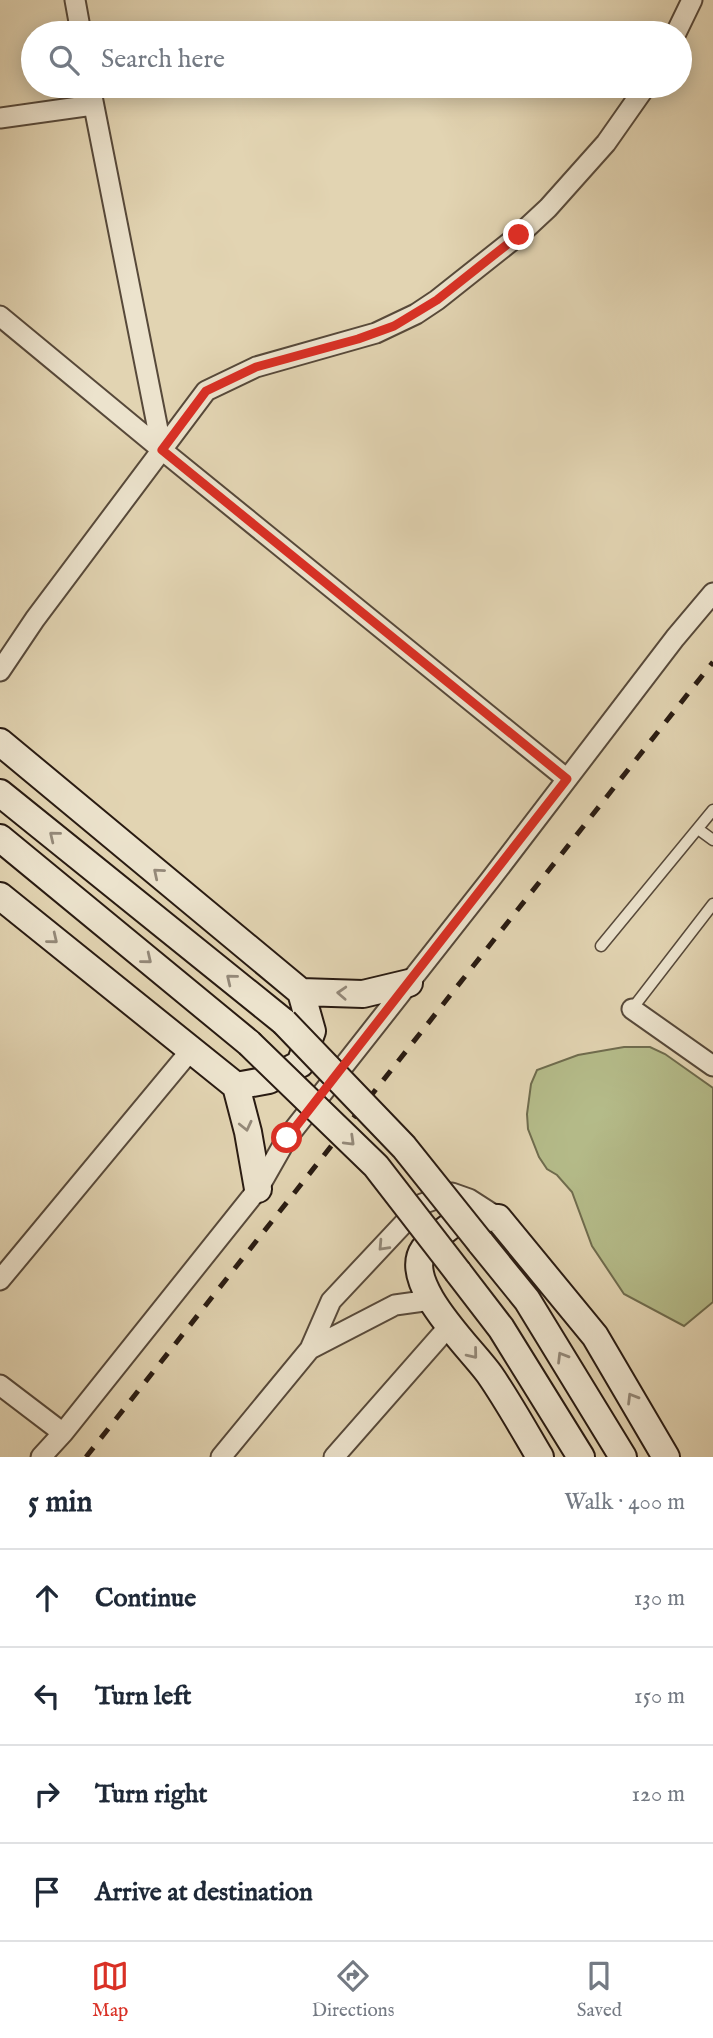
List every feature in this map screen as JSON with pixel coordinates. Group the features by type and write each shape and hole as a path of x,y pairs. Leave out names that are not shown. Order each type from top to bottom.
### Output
{"street":[{"path":"75,0 79,21"},
{"path":"682,21 692,0"},
{"path":"0,118 84,98"},
{"path":"92,98 162,450"},
{"path":"0,671 35,619 206,391 256,367 376,333 416,314 437,300 519,235 548,208 606,143 638,98"},
{"path":"0,316 567,779"},
{"path":"41,1457 258,1189 287,1138 675,638 713,593"},
{"path":"0,742 301,992 312,1031 300,1064 269,1080 236,1086"},
{"path":"0,793 284,1022 404,1147 527,1300 623,1457"},
{"path":"0,838 249,1043 376,1167 501,1328 581,1457"},
{"path":"0,896 236,1086 248,1132 258,1189"},
{"path":"301,992 363,994 409,983"},
{"path":"632,1009 713,1066"},
{"path":"0,1280 191,1050"},
{"path":"221,1457 310,1349 331,1301 422,1204 452,1193 469,1199 498,1218 595,1336 666,1457"},
{"path":"498,1218 470,1216 451,1224 423,1251 421,1279 431,1300 490,1374 541,1457"},
{"path":"310,1349 395,1305 431,1300"},
{"path":"334,1457 450,1325"},
{"path":"0,1385 63,1433"}],"lane":[{"path":"601,946 713,810"},
{"path":"698,829 713,840"},
{"path":"632,1009 713,904"}],"green space":[{"path":"624,1047 650,1047 665,1054 713,1088 713,1302 684,1326 624,1294 592,1246 572,1192 557,1175 547,1169 528,1129 531,1084 537,1070 578,1055"}],"railway":[{"path":"86,1457 713,662"}],"route":[{"path":"287,1138 567,779 162,450 206,391 256,367 321,350 394,326 437,300 519,235"}]}
